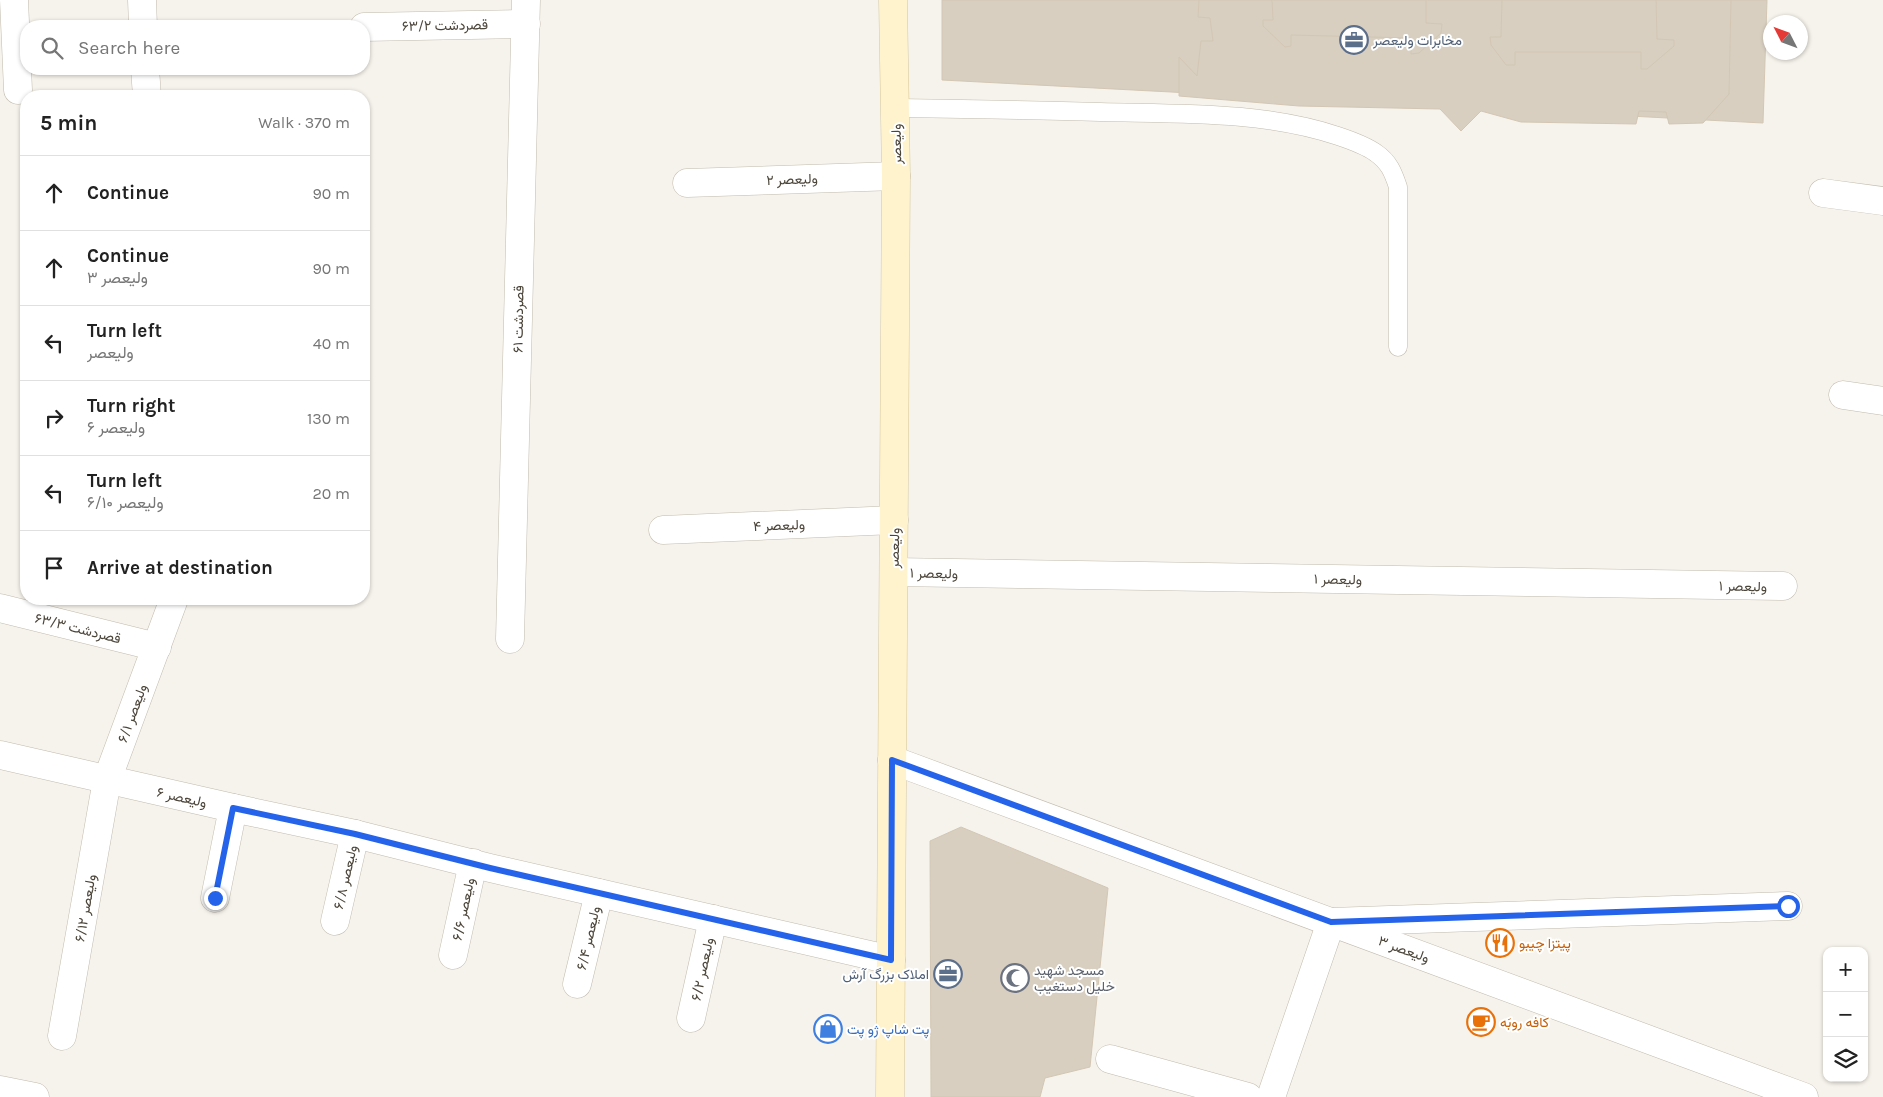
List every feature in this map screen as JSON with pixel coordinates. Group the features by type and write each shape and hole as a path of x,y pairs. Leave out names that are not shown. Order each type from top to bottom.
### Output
{"main road":[{"name":"ولیعصر","path":"890,1097 896,176 893,0"}],"street":[{"path":"14,0 18,90"},
{"path":"142,0 143,20"},
{"name":"۶۳/۲ قصردشت","path":"370,26 526,12"},
{"name":"۶۱ قصردشت","path":"510,639 526,12"},
{"path":"145,75 147,90"},
{"name":"۲ ولیعصر","path":"688,183 896,176"},
{"path":"1823,193 1883,201"},
{"path":"1843,395 1883,401"},
{"name":"۴ ولیعصر","path":"663,530 894,520"},
{"name":"۱ ولیعصر","path":"894,572 1783,586"},
{"name":"۶/۱ ولیعصر","path":"107,780 172,605"},
{"name":"۶۳/۳ قصردشت","path":"0,608 157,646"},
{"name":"۶ ولیعصر","path":"0,755 355,834 599,893 891,960"},
{"name":"۳ ولیعصر","path":"892,760 1804,1097"},
{"name":"۶/۱۲ ولیعصر","path":"62,1036 107,780"},
{"path":"215,898 233,808"},
{"name":"۶/۸ ولیعصر","path":"335,921 355,834"},
{"name":"۶/۶ ولیعصر","path":"453,955 473,863"},
{"name":"۶/۴ ولیعصر","path":"577,984 599,893"},
{"path":"1271,1097 1331,922 1788,906"},
{"name":"۶/۲ ولیعصر","path":"691,1018 713,919"},
{"path":"1110,1060 1248,1097"},
{"path":"0,1090 35,1097"}],"lane":[{"path":"895,108 1210,115 1265,120 1316,129 1368,148 1385,160 1392,169 1398,187 1398,347"}],"building":[{"name":"مخابرات ولیعصر","path":"942,0 1767,0 1767,15 1763,15 1763,60 1765,60 1763,123 942,80"},
{"path":"1199,0 1272,0 1273,20 1263,20 1263,26 1285,47 1291,46 1291,35 1411,38 1411,54 1419,53 1441,33 1442,24 1426,23 1426,0 1502,0 1501,37 1490,37 1491,45 1506,65 1515,65 1515,52 1641,52 1641,69 1647,69 1674,46 1674,40 1657,39 1656,0 1731,0 1729,94 1703,123 1669,124 1666,112 1639,111 1636,124 1521,122 1481,111 1461,131 1440,109 1299,106 1179,96 1179,57 1197,76 1201,41 1213,41 1210,18 1198,17"},
{"name":"مسجد شهید خلیل دستغیب","path":"961,827 1108,888 1090,1067 1045,1078 1040,1097 931,1097 930,841"}],"place":[{"name":"مخابرات ولیعصر","path":"1354,40"},
{"name":"پیتزا چیبو","path":"1500,943"},
{"name":"املاک بزرگ آرش","path":"948,974"},
{"name":"مسجد شهید خلیل دستغیب","path":"1015,978"},
{"name":"کافه روبَه","path":"1481,1022"},
{"name":"پت شاپ ژو پت","path":"828,1029"}],"route":[{"path":"215,898 233,808 355,834 490,868 891,960 892,760 1331,922 1788,906"}]}
